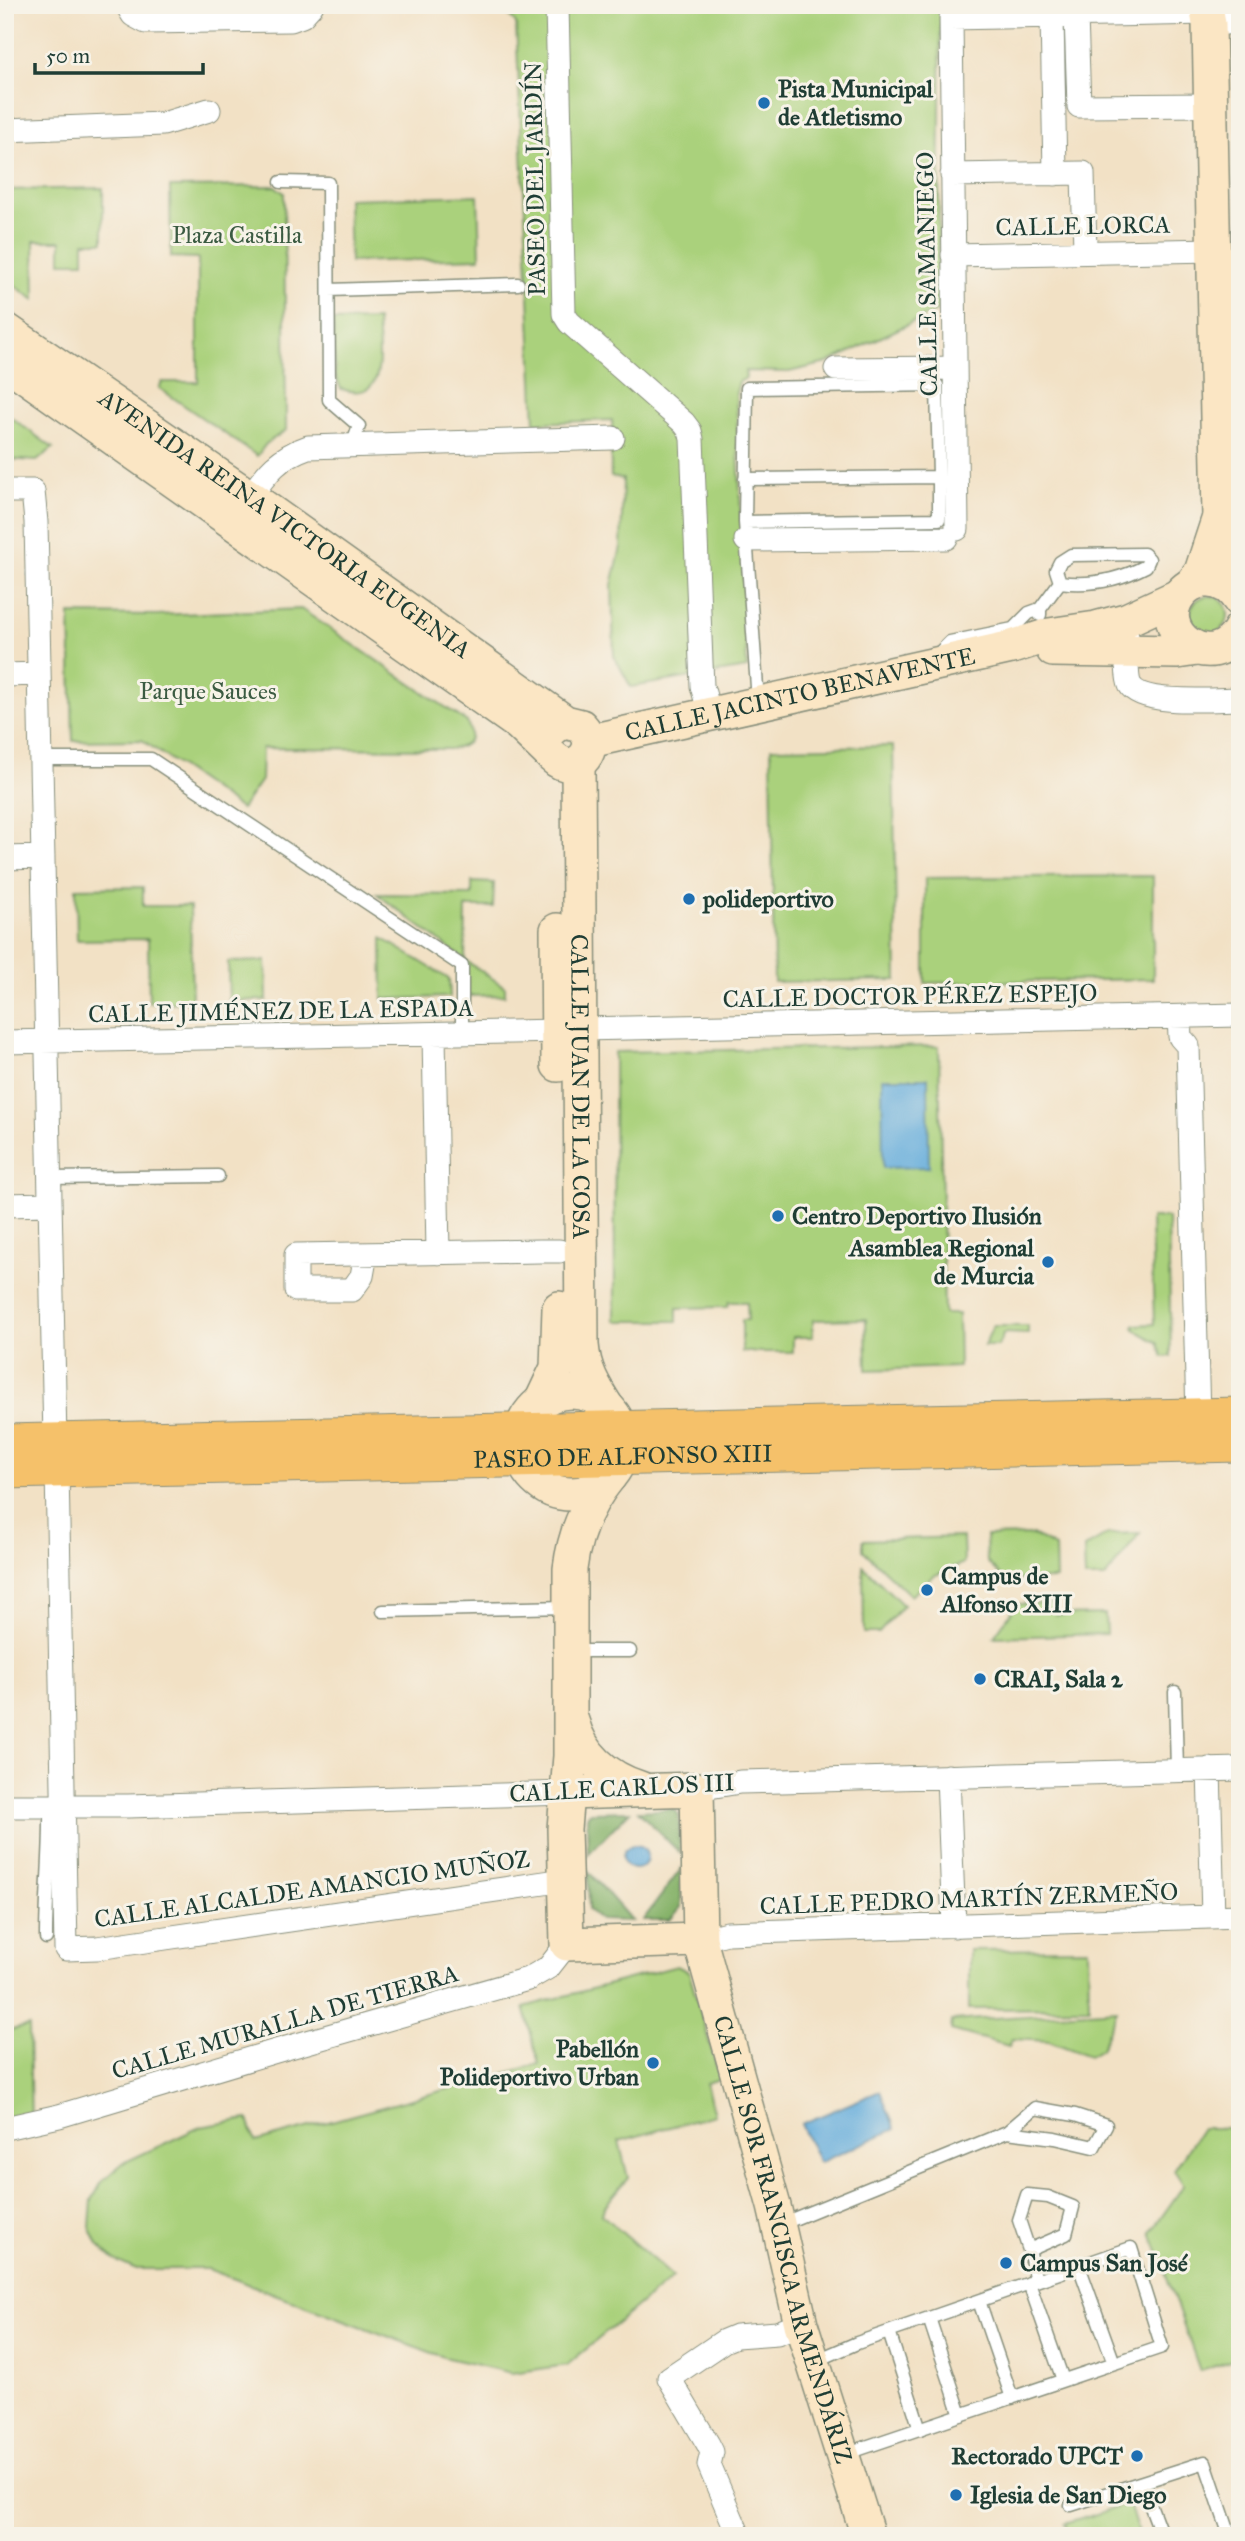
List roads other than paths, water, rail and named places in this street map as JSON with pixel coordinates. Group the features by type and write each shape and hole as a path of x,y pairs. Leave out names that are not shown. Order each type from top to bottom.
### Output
{"main road":[{"path":"1216,16 1211,105 1214,250 1228,370 1219,517 1201,572 1174,604 1174,623 1182,639 1224,645"},
{"name":"AVENIDA REINA VICTORIA EUGENIA","path":"5,329 250,497 567,747"},
{"name":"AVENIDA REINA VICTORIA EUGENIA","path":"5,362 519,724 567,747"},
{"path":"1185,590 1199,581 1214,581 1238,594 1239,566 1219,517"},
{"name":"CALLE JACINTO BENAVENTE","path":"567,747 1012,647 1127,635 1185,590"},
{"name":"CALLE JACINTO BENAVENTE","path":"1012,647 1044,622 1096,628 1177,652 1224,645"},
{"path":"519,724 548,772 556,796"},
{"name":"CALLE JUAN DE LA COSA","path":"567,747 556,796 583,1360 614,1443"},
{"name":"CALLE JUAN DE LA COSA","path":"525,1456 525,1420 541,1402 553,1379 559,1357 559,1251 578,766 567,747"},
{"path":"541,1402 557,1394 576,1393 593,1398 614,1443 582,1521 573,1547 570,1569"},
{"name":"PASEO DE ALFONSO XIII","path":"5,1443 56,1455 525,1456 614,1443 1240,1416"},
{"name":"PASEO DE ALFONSO XIII","path":"614,1443 1240,1443"},
{"name":"PASEO DE ALFONSO XIII","path":"5,1470 56,1455"},
{"path":"525,1456 558,1514 568,1542 570,1756 564,1829 567,1944 701,1940"},
{"path":"569,1705 578,1738 593,1760 611,1775 628,1784 654,1790"},
{"name":"CALLE CARLOS III","path":"567,1793 697,1789"},
{"name":"CALLE SOR FRANCISCA ARMENDÁRIZ","path":"697,1789 701,1940 778,2225 801,2324 868,2536"}],"street":[{"path":"127,5 132,15 146,22 178,23 291,20 302,16 312,5"},
{"name":"PASEO DEL JARDÍN","path":"557,5 564,314 574,327 690,431 702,686 710,714"},
{"path":"1055,174 1052,16 1216,16"},
{"name":"CALLE SAMANIEGO","path":"746,531 951,534 955,368 951,18 1052,16"},
{"path":"1076,16 1079,106 1211,105"},
{"path":"5,130 163,124 209,110"},
{"path":"952,175 1083,173 1085,253"},
{"name":"CALLE LORCA","path":"953,255 1214,250"},
{"path":"836,369 955,368"},
{"path":"250,497 263,477 287,454 308,447 613,438"},
{"path":"5,491 33,491 36,522 48,1204 56,1455 56,1806"},
{"path":"1127,635 1129,684 1139,695 1155,699 1240,699"},
{"path":"5,675 39,674"},
{"path":"5,858 43,857"},
{"name":"CALLE DOCTOR PÉREZ ESPEJO","path":"569,1030 1240,1015"},
{"path":"1180,1017 1180,1037 1188,1046 1198,1417"},
{"name":"CALLE JIMÉNEZ DE LA ESPADA","path":"5,1042 434,1035 569,1030"},
{"path":"434,1035 438,1253"},
{"path":"5,1205 48,1204"},
{"path":"366,1254 559,1251"},
{"path":"1209,1769 1213,1917"},
{"name":"CALLE CARLOS III","path":"697,1789 740,1782 1240,1769"},
{"path":"948,1776 954,1926"},
{"name":"CALLE CARLOS III","path":"5,1806 155,1805 567,1793"},
{"name":"CALLE ALCALDE AMANCIO MUÑOZ","path":"56,1806 56,1943 97,1948 565,1880"},
{"name":"CALLE PEDRO MARTÍN ZERMEÑO","path":"701,1940 727,1934 1240,1916"},
{"name":"CALLE MURALLA DE TIERRA","path":"5,2128 59,2116 528,1979 550,1967 567,1944"},
{"path":"739,2536 709,2454 669,2378 716,2346 736,2336 765,2335 801,2324"}],"lane":[{"path":"281,183 328,183 330,400 359,426 352,446"},
{"path":"329,290 518,284"},
{"path":"746,531 939,519 937,385 747,388 746,531 758,703"},
{"path":"745,480 939,477"},
{"path":"928,666 950,642 1013,629 1029,613 1044,622 1060,582 1056,570 1060,562 1071,555 1144,554 1149,559 1146,566 1114,580 1075,584 1060,582"},
{"path":"41,759 151,759 461,966 462,1034"},
{"path":"48,1178 218,1176"},
{"path":"383,1611 570,1607"},
{"path":"570,1651 630,1651"},
{"path":"1175,1692 1177,1770"},
{"path":"778,2225 1007,2132 1035,2108 1075,2115 1106,2125 1094,2147 1055,2138 1007,2132"},
{"path":"1029,2250 1066,2234 1073,2207 1048,2197 1027,2196 1019,2220 1029,2250 1032,2282 1063,2381"},
{"path":"813,2362 889,2332 1131,2248 1163,2347 841,2455"},
{"path":"1079,2266 1114,2363"},
{"path":"979,2301 1012,2398"},
{"path":"929,2318 961,2415"},
{"path":"889,2332 920,2429"},
{"path":"1071,2505 1205,2462 1230,2536"},
{"path":"1142,2483 1162,2536"}],"water":[{"path":"882,1078 928,1078 929,1167 883,1168"},
{"path":"635,1845 644,1848 647,1857 644,1866 635,1869 626,1866 623,1857 626,1848"},
{"path":"880,2091 895,2129 819,2163 801,2124"}],"place":[{"name":"Pista Municipal de Atletismo","path":"764,103"},
{"name":"polideportivo","path":"689,899"},
{"name":"Centro Deportivo Ilusión","path":"778,1216"},
{"name":"Asamblea Regional de Murcia","path":"1048,1262"},
{"name":"Campus de Alfonso XIII","path":"927,1590"},
{"name":"CRAI, Sala 2","path":"980,1679"},
{"name":"Pabellón Polideportivo Urban","path":"653,2063"},
{"name":"Campus San José","path":"1006,2263"},
{"name":"Rectorado UPCT","path":"1137,2456"},
{"name":"Iglesia de San Diego","path":"956,2495"}],"park label":[{"name":"Plaza Castilla","path":"237,235"},
{"name":"Parque Sauces","path":"208,691"}]}
